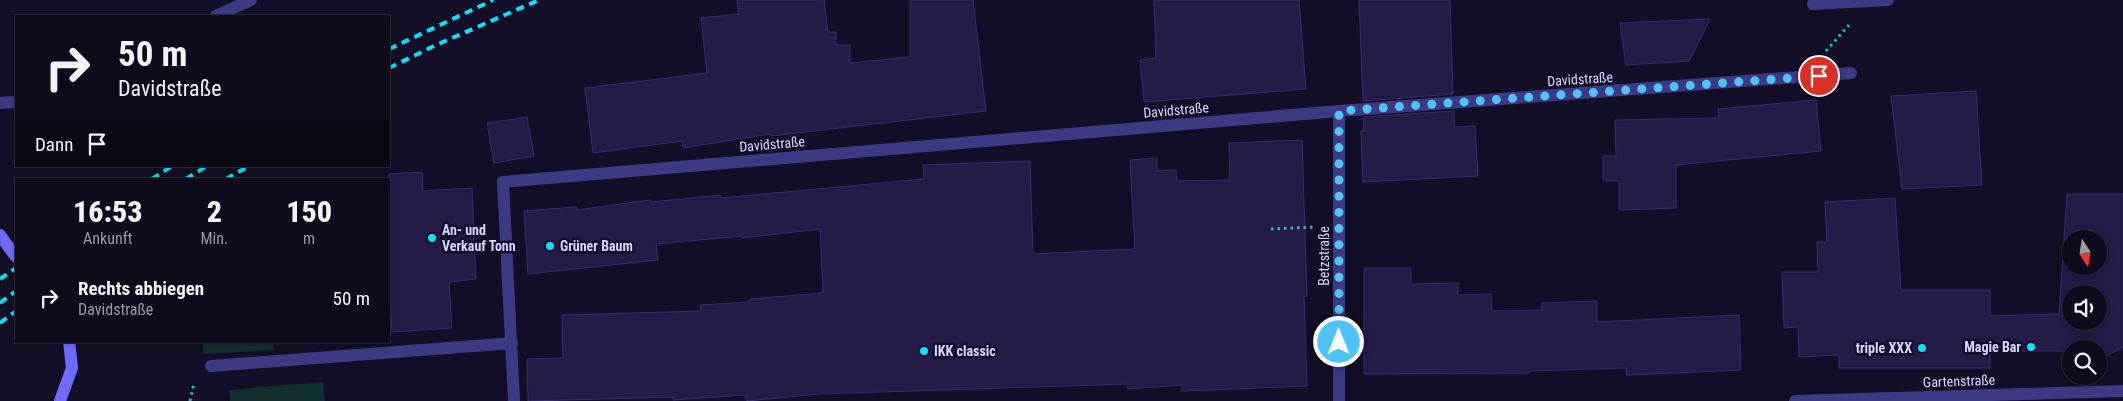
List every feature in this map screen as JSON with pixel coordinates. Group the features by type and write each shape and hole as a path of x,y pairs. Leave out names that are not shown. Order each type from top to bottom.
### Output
{"main road":[{"path":"0,235 15,256"},
{"path":"60,401 72,368 68,343"}],"street":[{"path":"218,15 251,0"},
{"path":"1813,4 1888,0"},
{"name":"Davidstraße","path":"512,343 503,182 1339,111 1851,73"},
{"path":"0,103 15,102"},
{"name":"Betzstraße","path":"1339,111 1339,401"},
{"path":"211,366 512,343 514,401"},
{"name":"Gartenstraße","path":"1795,401 2123,391"}],"path":[{"path":"1803,78 1870,1"},
{"path":"1271,229 1339,225"}],"green space":[{"path":"202,343 274,343 274,350 203,354"},
{"path":"323,382 325,401 230,401 229,390"}],"building":[{"path":"737,0 824,0 828,32 836,32 836,45 850,45 850,63 910,57 910,0 973,0 986,111 771,136 770,134 683,148 682,141 593,153 585,88 707,73 701,18 739,14"},
{"path":"1154,0 1299,0 1306,89 1144,102 1140,60 1156,58"},
{"path":"1359,0 1450,0 1453,94 1363,101"},
{"path":"1710,19 1689,61 1626,65 1620,23"},
{"path":"1976,91 1982,185 1902,189 1891,96"},
{"path":"1816,100 1821,151 1676,165 1676,208 1619,210 1619,181 1603,180 1603,156 1616,156 1615,120 1719,118 1718,109"},
{"path":"1454,111 1454,127 1475,126 1478,176 1363,182 1361,131 1364,131 1363,117"},
{"path":"527,117 534,156 494,163 487,123"},
{"path":"1302,140 1307,296 1304,297 1307,386 1182,391 1182,385 1127,389 1127,384 819,394 747,401 745,395 673,400 673,397 528,401 527,359 563,358 562,315 701,311 700,305 750,302 750,299 823,293 820,229 742,238 742,236 656,244 658,260 528,274 524,211 577,207 577,210 650,200 651,202 720,195 721,198 924,179 923,165 1030,161 1033,254 1135,249 1130,160 1157,158 1157,171 1176,170 1177,181 1230,180 1229,143"},
{"name":"An- und Verkauf Tonn","path":"422,172 423,191 472,188 476,279 449,282 452,328 392,332 389,174"},
{"path":"2067,194 2123,194 2123,347 2108,355 2107,340 2062,340 2062,351 1990,351 1990,368 1839,368 1839,355 1799,357 1798,327 1784,328 1782,272 1818,272 1817,242 1827,242 1825,202 1895,198 1901,290 1990,290 1990,316 2059,314 2062,269 2062,275 2108,275 2108,230 2065,230"},
{"path":"1364,268 1411,268 1411,284 1458,283 1458,295 1491,294 1492,311 1542,310 1542,303 1597,301 1597,322 1739,315 1741,370 1627,375 1626,368 1529,371 1530,373 1364,374"}],"railway":[{"path":"390,49 493,0"},
{"path":"390,68 436,45 539,0"},
{"path":"154,178 170,167"},
{"path":"188,178 205,167"},
{"path":"228,178 247,167"},
{"path":"0,279 15,269"},
{"path":"0,303 15,292"},
{"path":"0,323 15,312"}],"place":[{"name":"An- und Verkauf Tonn","path":"432,238"},
{"name":"Grüner Baum","path":"550,246"},
{"name":"Magie Bar","path":"2031,347"},
{"name":"triple XXX","path":"1922,348"},
{"name":"IKK classic","path":"924,351"}],"route":[{"path":"1339,342 1339,111 1819,76"}]}
